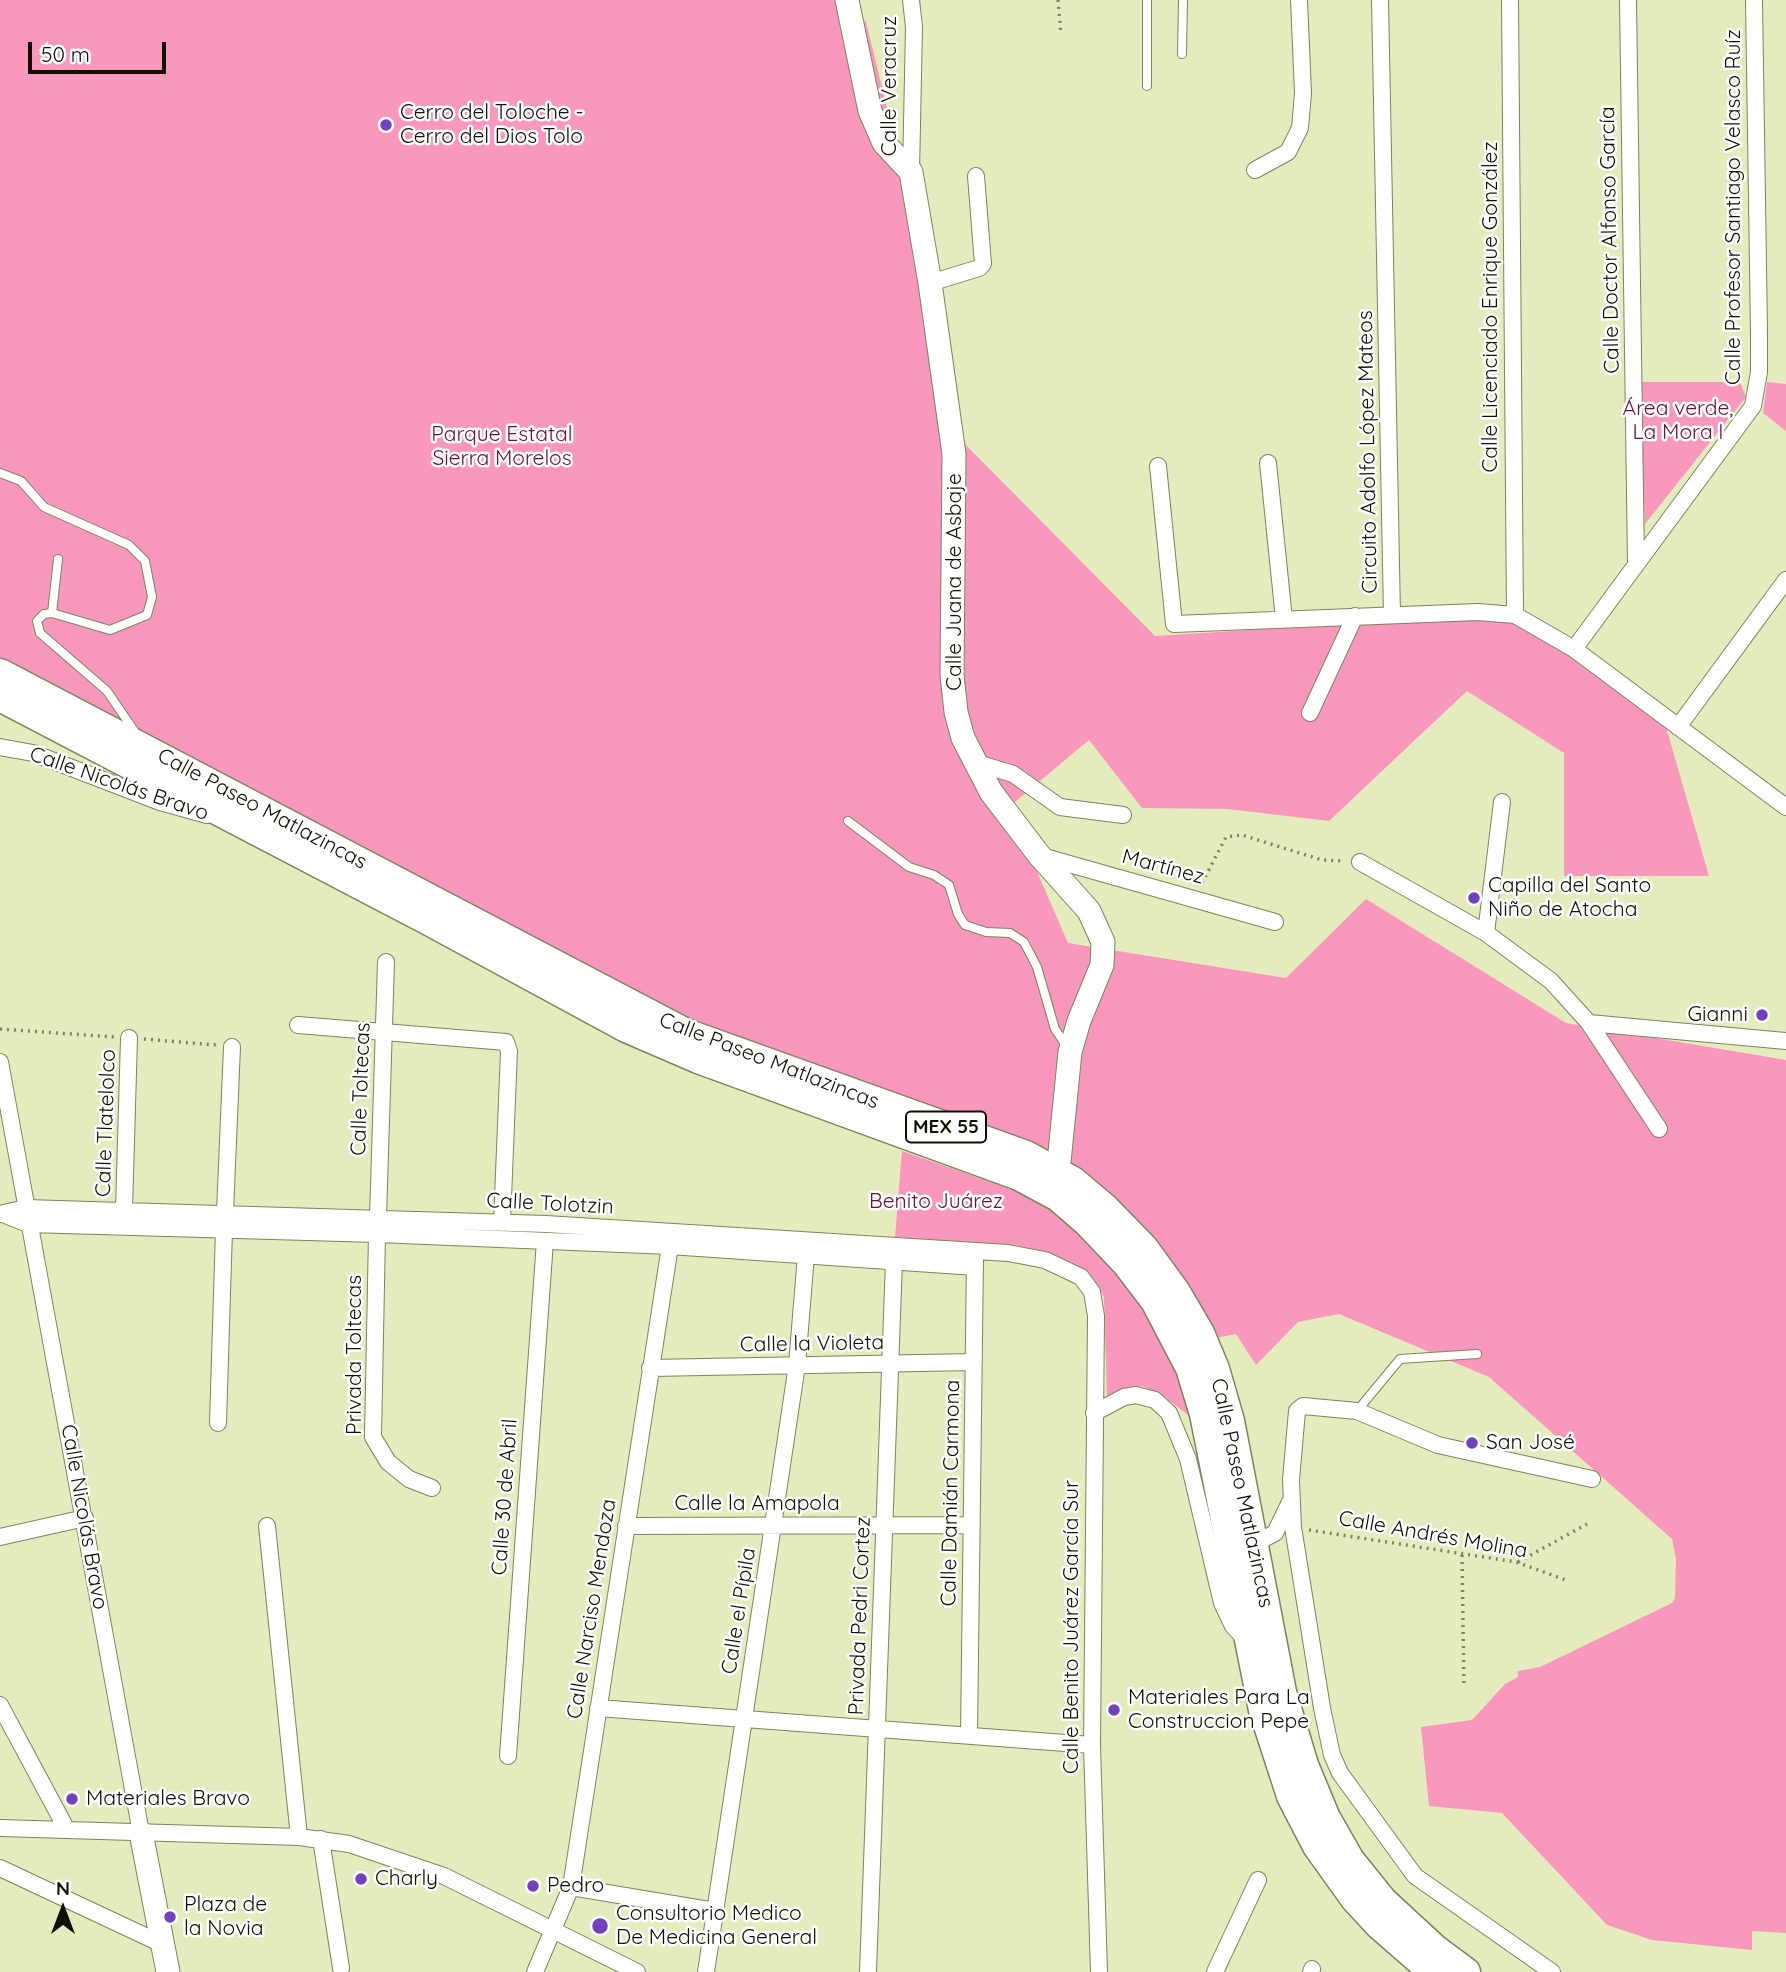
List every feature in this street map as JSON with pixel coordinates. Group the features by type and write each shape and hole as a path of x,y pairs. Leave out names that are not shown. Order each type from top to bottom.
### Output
{"highway":[{"name":"Calle Paseo Matlazincas","path":"0,673 145,747 658,1042 1007,1172 1058,1197 1088,1223 1143,1283 1182,1350 1204,1414 1304,1765 1326,1818 1350,1860 1382,1900 1435,1949 1466,1972"},
{"name":"Calle Paseo Matlazincas","path":"0,697 238,823 436,913 686,1033 1017,1152 1058,1172 1105,1208 1144,1248 1200,1333 1226,1402 1243,1548 1250,1644 1271,1740 1304,1824 1355,1899 1379,1925 1433,1972"}],"street":[{"path":"846,0 870,111 884,144 911,172"},
{"name":"Calle Veracruz","path":"911,0 914,27 911,172"},
{"path":"1255,170 1288,152 1300,128 1303,93 1300,0"},
{"name":"Circuito Adolfo López Mateos","path":"1380,0 1392,615 1478,612 1515,615 1574,649 1678,727 1783,800"},
{"name":"Calle Licenciado Enrique González","path":"1510,0 1515,615"},
{"name":"Calle Doctor Alfonso García","path":"1628,0 1636,563"},
{"name":"Calle Profesor Santiago Velasco Ruíz","path":"1574,649 1747,418 1757,391 1759,333 1754,0"},
{"name":"Calle Juana de Asbaje","path":"911,172 954,454 952,675 956,712 974,762 991,792 1039,855 1089,911 1103,942 1102,965 1079,1021 1070,1052 1058,1172"},
{"path":"930,283 979,268 983,264 976,176"},
{"path":"1268,463 1284,619"},
{"path":"1157,466 1171,620 1177,625 1392,615"},
{"path":"1678,727 1786,580"},
{"path":"1310,713 1355,617"},
{"name":"Calle Nicolás Bravo","path":"0,747 33,753 160,802 238,823"},
{"path":"974,762 1013,774 1060,807 1123,815"},
{"path":"1486,933 1502,802"},
{"name":"Martínez","path":"1039,855 1195,897 1275,922"},
{"path":"1360,862 1486,933 1551,981 1589,1023 1659,1129"},
{"name":"Calle Toltecas","path":"377,1225 386,962"},
{"path":"1589,1023 1786,1041"},
{"path":"298,1025 496,1038 509,1045 502,1222"},
{"name":"Calle Tlatelolco","path":"124,1210 130,1038"},
{"path":"225,1212 232,1047"},
{"name":"Calle Nicolás Bravo","path":"0,1062 168,1972"},
{"name":"Calle Tolotzin","path":"27,1216 124,1210 225,1212 545,1241 670,1246 894,1261 975,1259 1016,1254 1045,1260 1073,1272 1087,1284"},
{"name":"Calle Tolotzin","path":"1,1214 224,1230 502,1222 975,1259"},
{"name":"Privada Toltecas","path":"377,1225 373,1437 388,1462 409,1479 432,1488"},
{"path":"218,1423 224,1230"},
{"name":"Calle 30 de Abril","path":"508,1756 545,1241"},
{"name":"Calle Narciso Mendoza","path":"535,1972 571,1887 670,1246"},
{"name":"Calle el Pípila","path":"706,1972 797,1364 806,1255"},
{"name":"Calle Damián Carmona","path":"969,1735 975,1259"},
{"name":"Privada Pedri Cortez","path":"868,1972 894,1261"},
{"name":"Calle Benito Juárez García Sur","path":"1087,1284 1095,1302 1092,1745 1099,1972"},
{"name":"Calle la Violeta","path":"650,1368 974,1362"},
{"path":"1094,1413 1124,1397 1136,1395 1155,1400 1170,1413 1188,1459 1222,1603 1233,1626 1250,1644"},
{"path":"1552,1972 1415,1876 1340,1773 1332,1755 1321,1707 1293,1527 1291,1501 1297,1411 1303,1406 1357,1411 1438,1445 1592,1479"},
{"path":"1243,1548 1275,1533 1291,1501"},
{"path":"0,1537 85,1518"},
{"name":"Calle la Amapola","path":"626,1526 972,1525"},
{"path":"267,1526 299,1837"},
{"path":"0,1705 67,1830"},
{"path":"598,1708 743,1721 1092,1745"},
{"path":"0,1828 321,1839 377,1852 444,1876 637,1972"},
{"path":"321,1839 341,1968"},
{"path":"0,1868 162,1944"},
{"path":"1214,1972 1258,1880"},
{"path":"571,1887 715,1911"}],"lane":[{"path":"1147,0 1147,86"},
{"path":"1182,54 1183,0"},
{"path":"0,473 21,481 44,507 130,545 145,561 152,597 147,615 110,630 52,613 44,614 37,621 40,633 107,691 145,747"},
{"path":"52,613 58,559"},
{"path":"848,821 909,867 934,875 948,885 958,914 965,925 986,932 1010,933 1024,942 1037,967 1055,1029 1070,1052"},
{"path":"1357,1411 1400,1359 1477,1354"}],"path":[{"path":"1058,0 1061,35"},
{"path":"1195,897 1226,837 1242,835 1257,838 1322,860 1360,862"},
{"path":"1516,1562 1587,1524"},
{"name":"Calle Andrés Molina","path":"1293,1527 1516,1562 1566,1580"},
{"path":"1462,1555 1464,1687"}],"green space":[{"name":"Parque Estatal Sierra Morelos","path":"0,0 844,0 866,22 930,282 959,438 1155,636 1504,614 1565,650 1666,727 1709,876 1564,876 1564,753 1467,691 1329,821 1228,809 1142,808 1089,740 1009,807 1068,943 1286,978 1366,899 1566,1023 1786,1060 1786,1933 1752,1931 1752,1950 1652,1940 1607,1925 1502,1813 1429,1806 1421,1727 1472,1720 1505,1684 1518,1677 1518,1671 1540,1667 1672,1603 1675,1598 1676,1559 1672,1539 1489,1377 1339,1314 1298,1322 1256,1365 1236,1334 1216,1338 1135,1235 696,1051 0,690"},
{"name":"Área verde, La Mora I","path":"1639,382 1740,382 1746,397 1645,524"},
{"path":"1767,382 1786,384 1786,431 1763,413"},
{"name":"Benito Juárez","path":"902,1151 1019,1192 1048,1207 1083,1236 1122,1277 1155,1321 1179,1373 1191,1417 1163,1396 1142,1386 1107,1397 1104,1297 1094,1280 1075,1264 1048,1252 1015,1245 895,1237"}],"place":[{"name":"Cerro del Toloche - Cerro del Dios Tolo","path":"386,125"},
{"name":"Capilla del Santo Niño de Atocha","path":"1474,898"},
{"name":"Gianni","path":"1762,1015"},
{"name":"San José","path":"1472,1443"},
{"name":"Materiales Para La Construccion Pepe","path":"1114,1710"},
{"name":"Materiales Bravo","path":"72,1799"},
{"name":"Charly","path":"361,1879"},
{"name":"Pedro","path":"533,1886"},
{"name":"Plaza de la Novia","path":"170,1917"},
{"name":"Consultorio Medico De Medicina General","path":"600,1926"}]}
